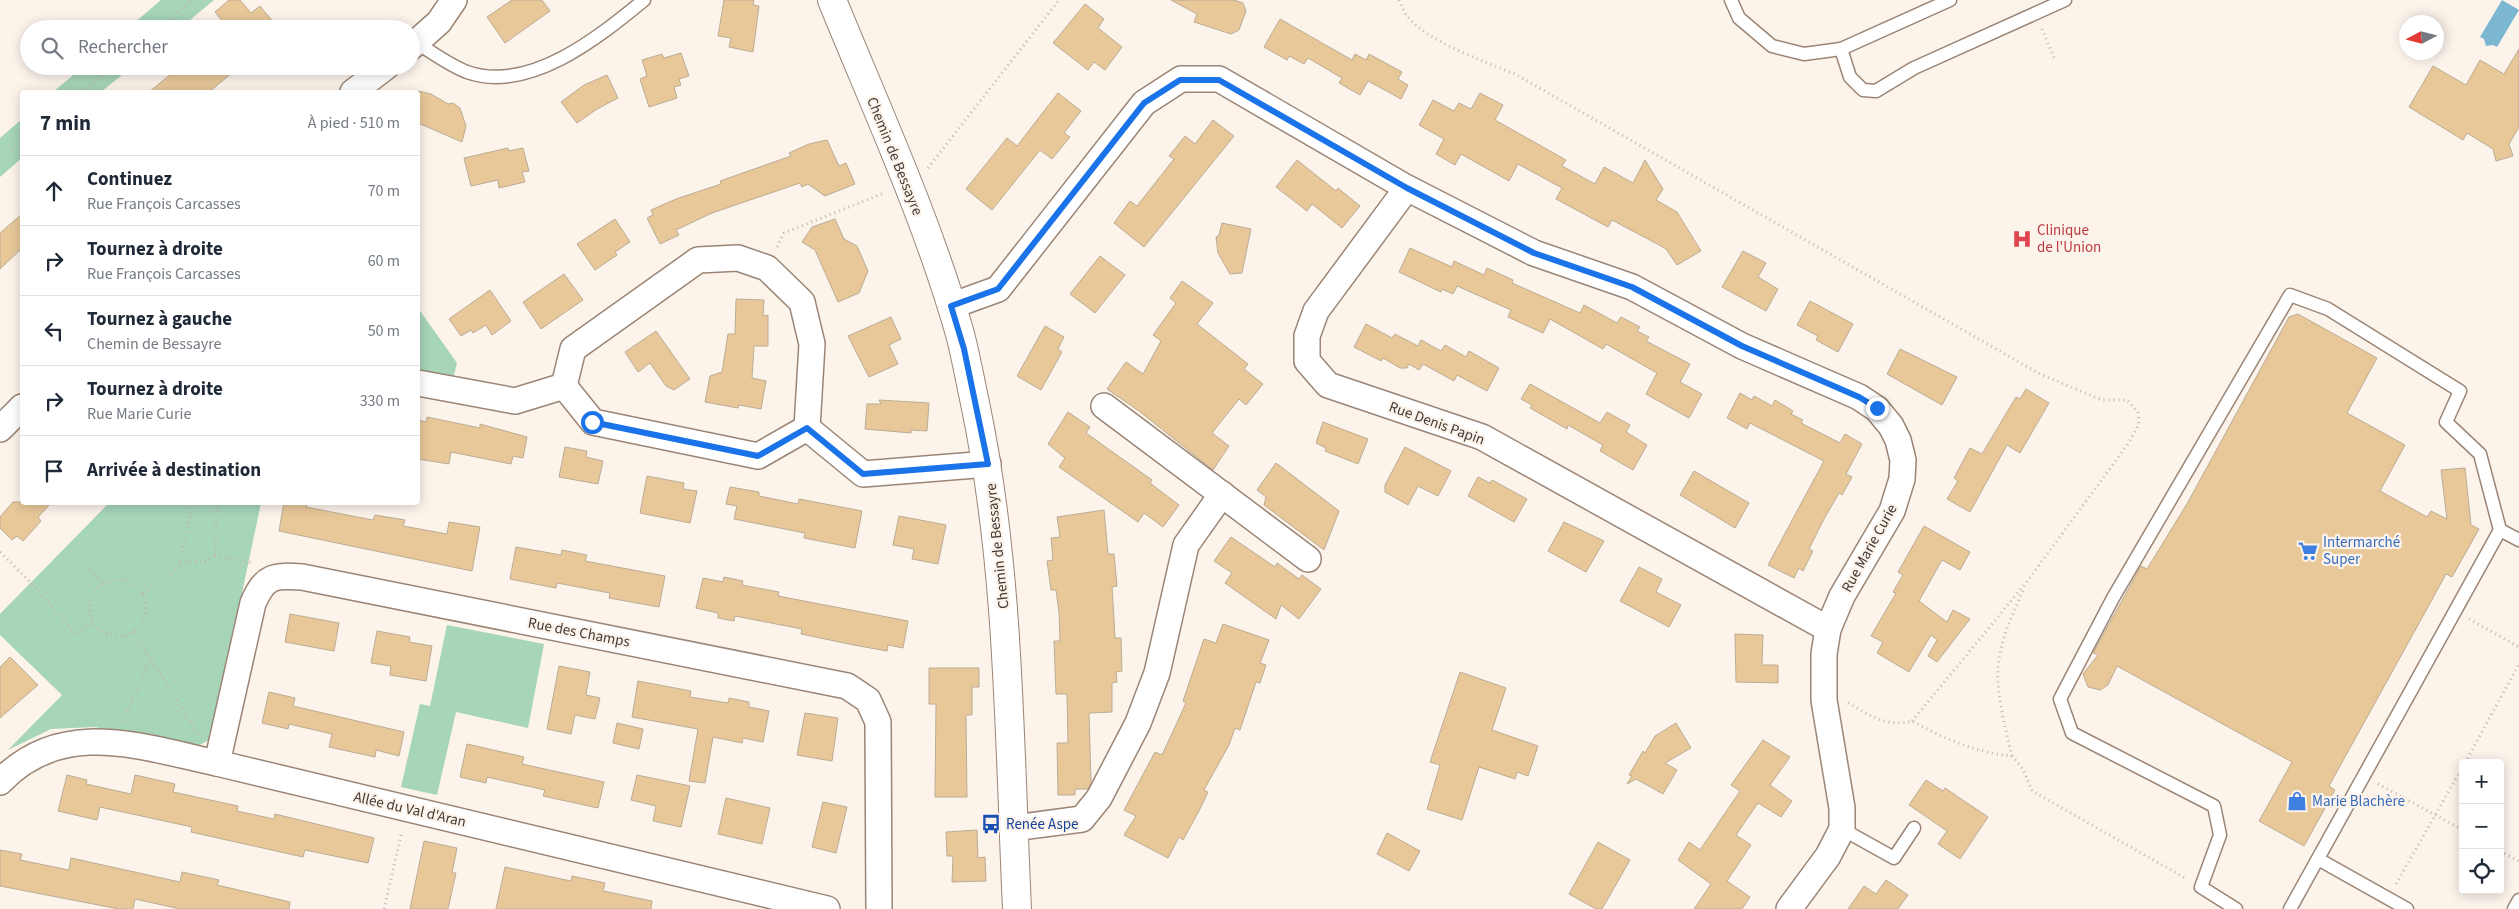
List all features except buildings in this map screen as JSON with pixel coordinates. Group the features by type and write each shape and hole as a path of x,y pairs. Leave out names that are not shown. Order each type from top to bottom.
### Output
{"street":[{"path":"420,39 439,22 454,0"},
{"name":"Chemin de Bessayre","path":"832,0 908,184 951,306 964,349 988,464 1004,604 1012,739 1017,909"},
{"path":"356,90 375,75"},
{"name":"Rue Marie Curie","path":"951,306 998,289 1144,103 1180,80 1219,80 1407,188 1534,253 1632,287 1742,346 1859,397 1877,408 1891,426 1898,440 1902,460 1902,479 1892,511 1842,596 1828,629 1824,662 1824,700 1839,787 1842,829"},
{"name":"Rue Denis Papin","path":"1407,188 1316,311 1307,336 1307,360 1328,385 1482,437 1828,629"},
{"path":"738,258 767,268 802,302 812,344 807,428 758,456 592,422 564,386 572,348 698,260 738,258"},
{"path":"420,383 515,401 564,386"},
{"path":"1104,406 1308,559"},
{"path":"0,429 20,409"},
{"path":"807,428 863,474 988,464"},
{"path":"1014,828 1082,819 1099,798 1138,723 1157,674 1186,545 1222,494"},
{"path":"217,763 253,603 263,583 273,577"},
{"name":"Rue des Champs","path":"273,577 302,577 847,686 868,700 878,722 879,909"},
{"name":"Allée du Val d'Aran","path":"0,782 19,766 48,749 68,743 89,741 122,742 827,909"},
{"path":"1789,909 1828,856 1842,829"}],"lane":[{"path":"420,48 467,72 495,78 520,74 551,63 583,47 644,0"},
{"path":"1731,0 1739,18 1772,46 1804,54 1841,49 1950,0"},
{"path":"1841,49 1850,77 1863,90 1876,91 1914,68 2065,0"},
{"path":"2236,909 2201,887 2220,835 2214,806 2072,733 2060,699 2113,598 2290,295 2328,309 2460,391 2446,422 2480,454 2500,530 2290,909"},
{"path":"2500,530 2519,540"},
{"path":"1842,829 1894,858 1914,828"},
{"path":"2318,859 2408,909"},
{"path":"2514,909 2519,900"}],"path":[{"path":"169,20 192,0"},
{"path":"767,268 784,233 908,184 925,172 1059,0"},
{"path":"1399,0 1408,18 1421,29 1450,46 1515,74 2040,374 2102,400 2127,400 2138,412 2139,424 2128,444 2026,584 1912,722 1898,725 1887,723 1841,700 1824,700"},
{"path":"84,90 103,75"},
{"path":"0,161 20,144"},
{"path":"143,594 178,568 192,505"},
{"path":"180,562 206,561 215,554 217,505"},
{"path":"0,552 31,582 75,634 94,623"},
{"path":"215,554 252,563 273,577"},
{"path":"89,570 104,583"},
{"path":"118,579 132,583 143,594 147,608 143,621 134,632 120,637 104,634 94,623 89,609 91,601 93,594 104,583 118,579"},
{"path":"2026,584 2005,631 1998,669 2004,718 2012,756 2023,770 2032,791 2201,887"},
{"path":"2469,619 2519,647"},
{"path":"134,632 217,763"},
{"path":"122,742 124,717 150,660"},
{"path":"2467,759 2519,664"},
{"path":"1912,722 1939,736 1965,745 1992,754 2012,756"},
{"path":"2388,898 2459,773"},
{"path":"2378,784 2459,828"},
{"path":"384,909 407,808"},
{"path":"2504,853 2519,861"}],"green space":[{"path":"161,0 214,0 190,20 138,20"},
{"path":"73,75 122,75 103,90 55,90"},
{"path":"20,121 20,160 0,177 0,138"},
{"path":"420,311 457,363 453,379 420,372"},
{"path":"107,505 261,505 211,739 194,748 95,727 51,729 8,750 62,695 0,635 0,614"},
{"path":"447,625 544,644 528,728 456,712 437,795 401,787 420,704 430,706"}],"water":[{"path":"2502,0 2519,10 2497,47 2493,45 2486,46 2484,39 2480,37"}],"place":[{"name":"Clinique de l'Union","path":"2022,239"},
{"name":"Intermarché Super","path":"2308,551"},
{"name":"Marie Blachère","path":"2297,801"},
{"name":"Renée Aspe","path":"991,824"}],"route":[{"path":"592,422 758,456 807,428 863,474 988,464 964,349 951,306 998,289 1144,103 1180,80 1219,80 1407,188 1534,253 1632,287 1742,346 1859,397 1877,408"}]}
